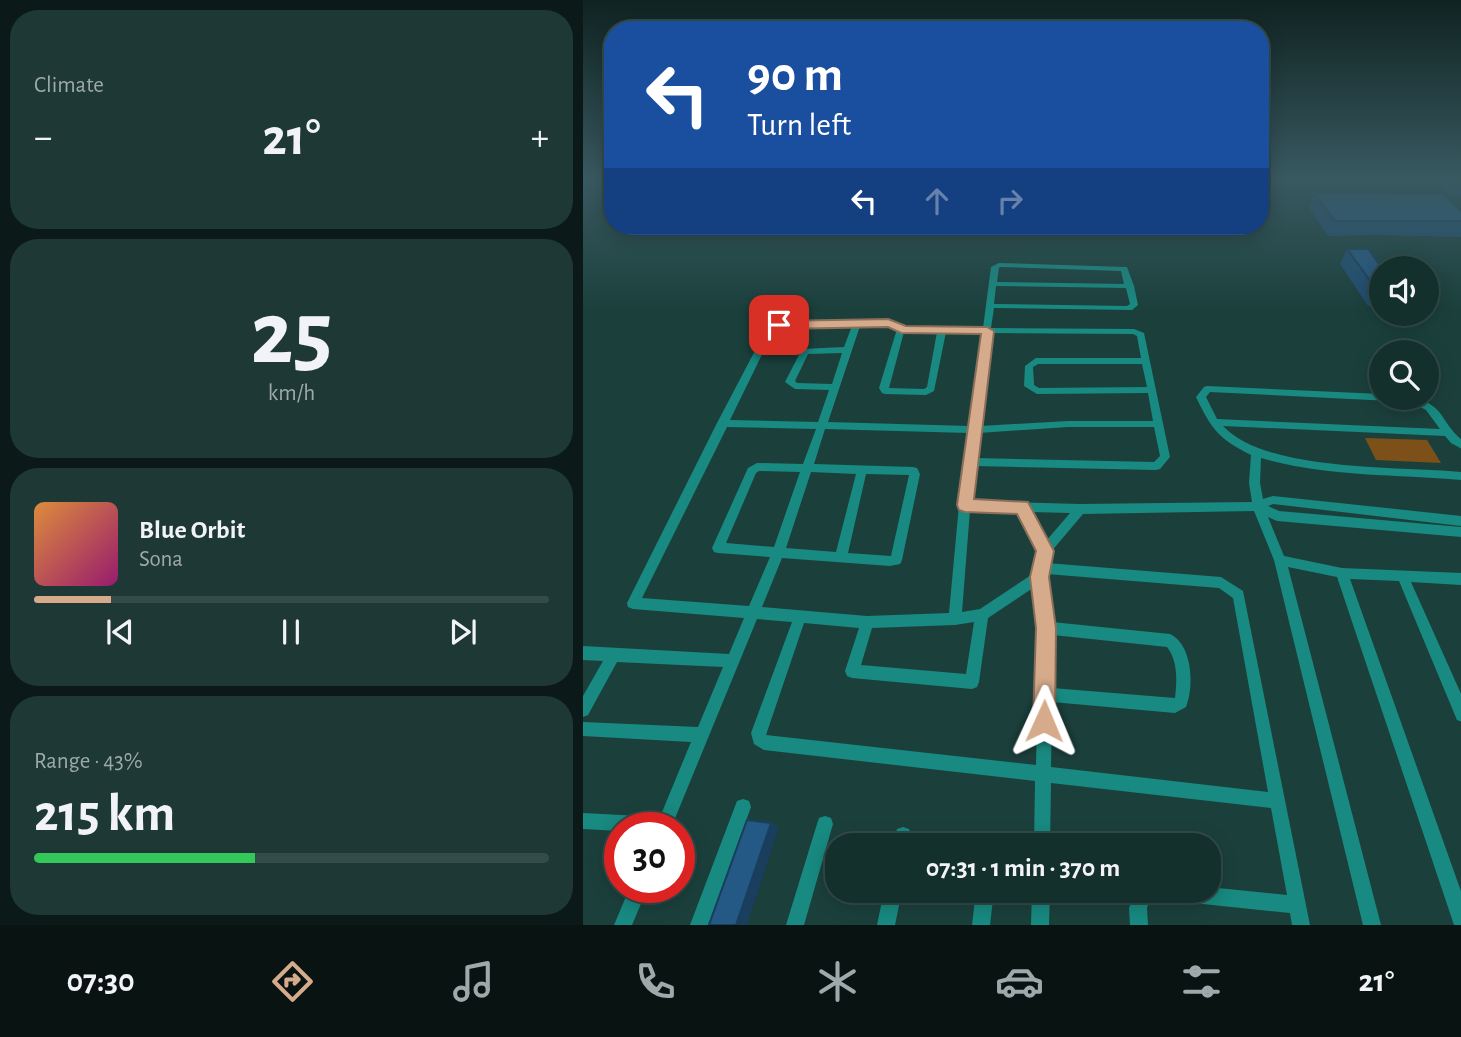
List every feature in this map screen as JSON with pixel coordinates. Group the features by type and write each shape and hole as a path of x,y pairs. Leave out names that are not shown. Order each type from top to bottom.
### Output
{"street":[{"path":"955,619 965,505 971,462 990,306 995,267 1121,268 1126,270 1134,305 1129,308 990,306"},
{"path":"993,284 1130,286"},
{"path":"670,812 778,553 857,323"},
{"path":"971,462 1156,466 1165,457 1141,335 1134,332 901,329 895,324 857,323 779,325 771,328 633,603 867,622 955,619 982,615 1040,572 1221,583 1234,589 1239,595 1301,925"},
{"path":"901,329 885,391 926,392 931,389 942,330"},
{"path":"836,387 795,386 790,382 805,351 848,350"},
{"path":"1146,361 1036,361 1029,366 1029,386 1037,391 1152,390"},
{"path":"1461,444 1449,433 1431,406 1413,400 1207,389 1201,397 1213,422 1231,440 1256,454 1311,464 1461,477"},
{"path":"1213,422 1449,433"},
{"path":"722,423 975,430 1068,424 1159,424"},
{"path":"1256,454 1253,478 1257,506 1279,560 1372,925"},
{"path":"754,468 808,468 909,470 915,474 896,560 890,562 722,549 718,545 754,468"},
{"path":"841,558 862,469"},
{"path":"965,505 1080,509 1257,506 1273,500 1461,521"},
{"path":"1257,506 1277,516 1461,532"},
{"path":"1022,507 1045,551"},
{"path":"1041,833 1046,628 1040,572 1045,551 1080,509"},
{"path":"1382,512 1387,527"},
{"path":"1279,560 1343,573 1461,579"},
{"path":"1343,573 1461,922"},
{"path":"1403,577 1461,715"},
{"path":"867,622 852,671 972,682 982,615"},
{"path":"800,617 757,733 764,743 1277,801"},
{"path":"1044,694 1175,706 1181,702 1183,693 1180,654 1170,641 1046,628"},
{"path":"583,653 732,661"},
{"path":"583,710 613,656"},
{"path":"583,729 702,735"},
{"path":"699,925 743,807"},
{"path":"583,821 604,822"},
{"path":"795,925 825,824"},
{"path":"1221,898 1297,905"},
{"path":"623,925 632,903"},
{"path":"886,925 891,903"},
{"path":"981,925 984,903"},
{"path":"1040,925 1041,903"},
{"path":"1139,925 1140,903"}],"shaded area":[{"path":"1365,438 1427,440 1441,463 1376,460"}],"building":[{"path":"1347,249 1368,249 1373,256 1369,256 1369,279"},
{"path":"747,820 771,823 736,925 709,925"}],"route":[{"path":"779,325 888,323 900,326 901,329 987,331 965,505 1022,507 1045,551 1039,577 1046,628 1044,721"}]}
